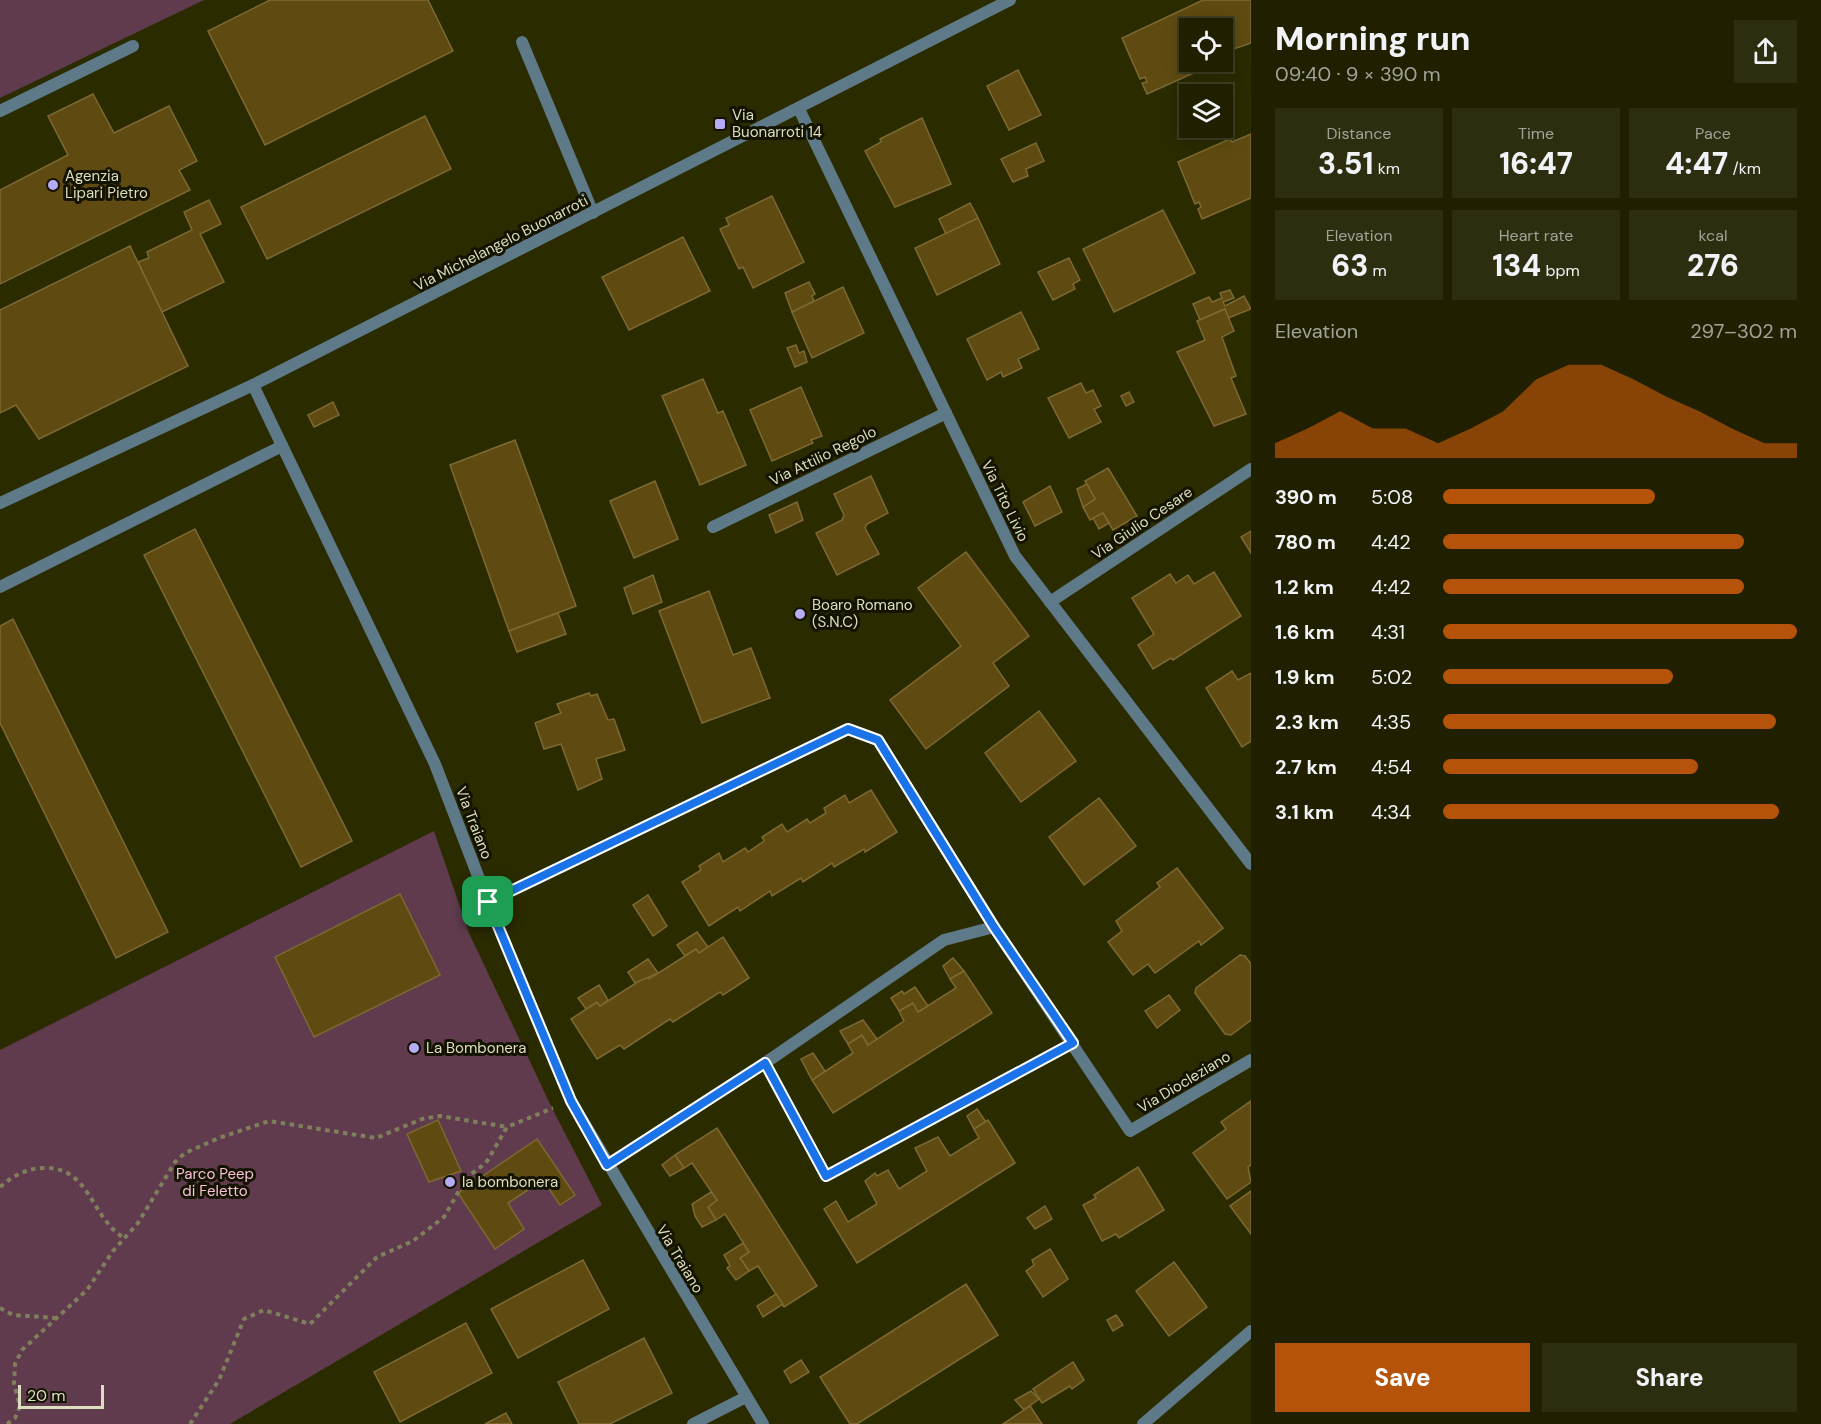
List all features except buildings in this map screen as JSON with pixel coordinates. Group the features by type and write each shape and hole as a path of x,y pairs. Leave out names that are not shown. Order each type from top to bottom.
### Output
{"street":[{"name":"Via Michelangelo Buonarroti","path":"0,503 253,385 1010,0"},
{"path":"522,42 593,213"},
{"path":"0,111 133,46"},
{"name":"Via Tito Livio","path":"799,109 1015,556 1251,864"},
{"name":"Via Traiano","path":"253,385 435,764 488,902 571,1101 763,1424"},
{"name":"Via Attilio Regolo","path":"713,527 946,413"},
{"path":"0,587 282,446"},
{"name":"Via Giulio Cesare","path":"1050,602 1251,469"},
{"name":"Via Diocleziano","path":"488,902 848,729 878,740 994,927 1130,1131 1251,1060"},
{"path":"607,1165 765,1063 944,940 994,927"},
{"path":"765,1063 826,1176 1073,1043"},
{"path":"1143,1424 1251,1331"},
{"path":"693,1424 746,1397"}],"path":[{"path":"7,1424 15,1418 20,1406 14,1384 15,1364 22,1350 35,1335 87,1290 124,1238 138,1223 175,1162 185,1153 258,1123 284,1121 376,1138 422,1119 440,1116 507,1126 571,1101"},
{"path":"190,1424 219,1380 244,1319 264,1310 310,1324 377,1257 413,1241 444,1217 466,1177 486,1163 507,1126"},
{"path":"0,1187 28,1169 54,1168 72,1174 86,1189 101,1216 114,1232 124,1238"},
{"path":"0,1308 13,1316 57,1318"}],"green space":[{"path":"0,0 204,0 0,98"},
{"name":"Parco Peep di Feletto","path":"434,831 469,933 552,1108 602,1205 230,1424 0,1424 0,1050"}],"place":[{"name":"Via Buonarroti 14","path":"720,124"},
{"name":"Agenzia Lipari Pietro","path":"53,185"},
{"name":"Boaro Romano (S.N.C)","path":"800,614"},
{"name":"La Bombonera","path":"414,1048"},
{"name":"la bombonera","path":"450,1182"}],"route":[{"path":"848,729 878,740 994,927 1073,1043 826,1176 765,1063 607,1165 571,1101 488,902 848,729"}]}
